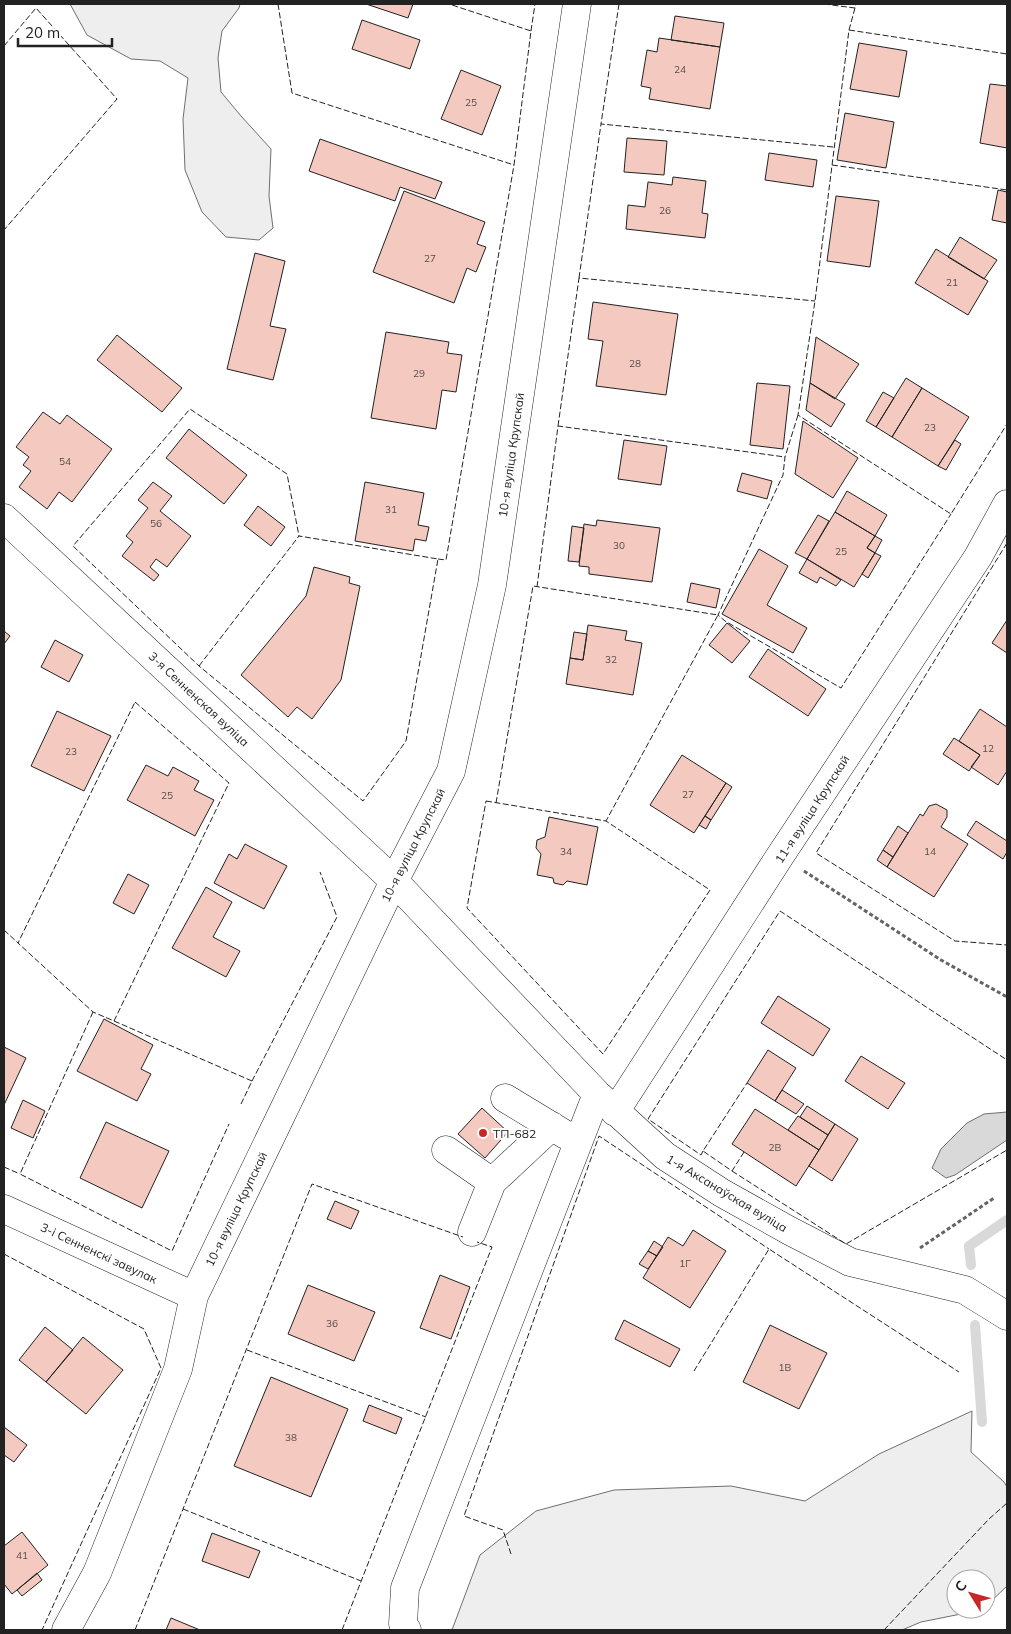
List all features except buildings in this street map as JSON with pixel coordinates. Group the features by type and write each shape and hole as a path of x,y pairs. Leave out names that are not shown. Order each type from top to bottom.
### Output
{"street":[{"name":"10-я вуліца Крупскай","path":"66,1630 97,1573 178,1369 194,1296 394,881 451,771 492,585 577,4"},
{"name":"11-я вуліца Крупскай","path":"407,1630 403,1624 405,1588 578,1142 780,856 978,557 1007,504"},
{"name":"3-я Сенненская вуліца","path":"4,518 394,881"},
{"name":"1-я Аксанаўская вуліца","path":"394,881 606,1103 665,1156 722,1193 850,1262 965,1290 1007,1316"},
{"path":"505,1098 578,1142"},
{"path":"472,1232 492,1182 552,1126"},
{"path":"446,1150 492,1182"},
{"name":"3-і Сенненскі завулак","path":"4,1209 194,1296"}],"path":[{"path":"780,856 941,960 1007,997"},
{"path":"887,1271 994,1198"}],"shaded area":[{"path":"70,4 240,4 222,31 218,58 221,92 271,149 269,196 273,228 259,240 226,237 202,212 185,170 183,119 188,78 160,61 131,59 87,35"},
{"path":"1007,1112 1007,1140 955,1175 946,1178 932,1168 941,1149 967,1123 984,1114"},
{"path":"972,1411 971,1452 1007,1487 1007,1586 996,1596 996,1569 946,1569 946,1617 921,1622 902,1630 452,1630 480,1555 536,1511 614,1490 731,1486 805,1501 879,1454"}],"waterway":[{"path":"971,1265 969,1246 1007,1220"},
{"path":"975,1325 982,1422"}],"fence":[{"path":"278,4 292,93 514,165 531,31 449,4"},
{"path":"531,31 535,4"},
{"path":"619,4 601,124 833,147"},
{"path":"824,4 855,8 856,4"},
{"path":"4,46 36,8 117,99 4,230"},
{"path":"855,8 849,30 815,301 798,415 951,514 1007,424"},
{"path":"849,30 1007,54"},
{"path":"579,278 601,124"},
{"path":"438,559 446,560 514,165"},
{"path":"832,165 1007,190"},
{"path":"558,426 579,278 815,301"},
{"path":"199,666 299,536 438,559 406,741 363,801 199,666 73,546 190,409 287,474 299,536"},
{"path":"798,415 785,457 783,475 718,615 725,621 841,688 951,514"},
{"path":"537,587 558,426 785,457"},
{"path":"1007,543 816,853 955,941 1007,945"},
{"path":"496,803 533,586 718,615 606,821"},
{"path":"135,702 229,783 114,1021 93,1012 18,943 135,702"},
{"path":"486,801 606,821 710,890 603,1054 467,908 486,801"},
{"path":"252,1081 337,917 320,872"},
{"path":"703,1151 701,1155 648,1119 780,911 1007,1060"},
{"path":"4,930 18,943"},
{"path":"93,1012 20,1174 172,1251 229,1124"},
{"path":"114,1021 252,1081 241,1104"},
{"path":"744,1152 732,1171 703,1151 747,1083"},
{"path":"511,1554 503,1530 464,1516 599,1136 769,1249"},
{"path":"732,1171 846,1244 1007,1150"},
{"path":"4,1167 20,1174"},
{"path":"135,1630 312,1184 463,1237"},
{"path":"342,1630 492,1247 477,1242"},
{"path":"694,1371 769,1249 959,1372"},
{"path":"4,1254 144,1329 161,1368 42,1630"},
{"path":"247,1350 426,1417"},
{"path":"884,1630 989,1519 1007,1503"},
{"path":"183,1509 361,1581"}],"place":[{"name":"ТП-682","path":"483,1133"}]}
